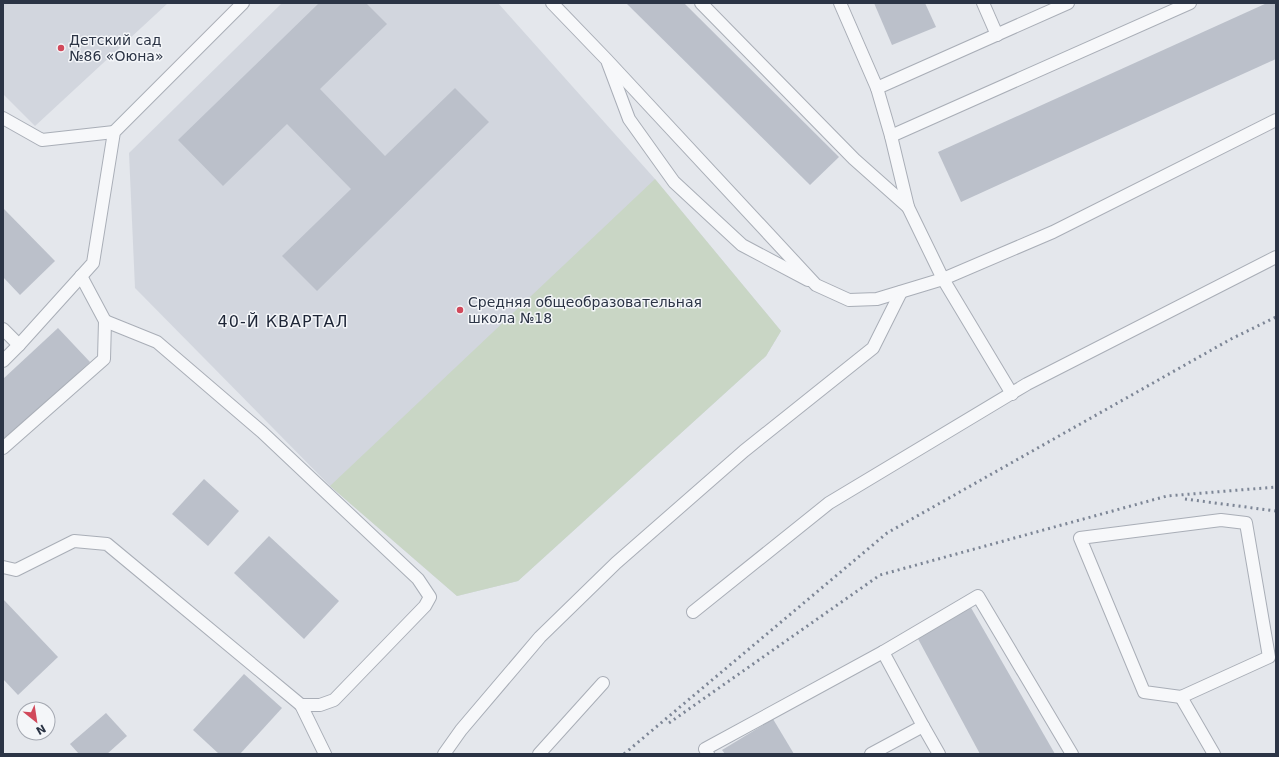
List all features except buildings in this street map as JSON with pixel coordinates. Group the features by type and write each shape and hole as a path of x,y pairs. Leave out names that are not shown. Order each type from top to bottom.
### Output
{"lane":[{"path":"3,361 93,263 114,132 243,3"},
{"path":"552,3 606,58 816,285"},
{"path":"701,3 854,159 908,207"},
{"path":"840,3 877,88 891,136 908,207 943,279 1012,394"},
{"path":"983,3 997,35"},
{"path":"877,88 1068,3"},
{"path":"891,136 1190,3"},
{"path":"606,58 629,119 674,182 742,245 816,285 849,300 877,299 943,279 1053,232 1276,120"},
{"path":"3,118 42,140 114,132"},
{"path":"693,612 829,503 1028,384 1276,257"},
{"path":"3,448 104,359 105,321 81,276"},
{"path":"444,754 461,730 540,637 616,563 744,451 872,348 901,292"},
{"path":"105,321 157,342 169,352 274,443 418,579 430,597 425,606 334,700 320,705 301,705"},
{"path":"3,329 19,345"},
{"path":"1220,520 1246,523 1269,657 1181,698 1144,692 1080,538 1220,520"},
{"path":"3,567 16,570 74,541 107,544 301,705 325,754"},
{"path":"708,754 705,749 883,652 978,596 1072,754"},
{"path":"883,652 939,754"},
{"path":"539,754 603,684"},
{"path":"1181,698 1214,754"},
{"path":"872,754 923,726"}],"shaded area":[{"name":"Детский сад №86 «Оюна»","path":"3,3 168,3 35,126 3,94"},
{"name":"Средняя общеобразовательная школа №18","path":"282,3 498,3 655,179 781,331 766,356 518,581 457,596 330,486 135,288 129,153"}],"green space":[{"path":"655,179 781,331 766,356 518,581 457,596 330,486"}],"railway":[{"path":"624,754 887,533 1231,339 1276,317"},
{"path":"669,723 880,575 1167,496 1276,487"},
{"path":"1185,499 1276,511"}],"place":[{"name":"Детский сад №86 «Оюна»","path":"61,48"},
{"name":"Средняя общеобразовательная школа №18","path":"460,310"}],"district":[{"name":"40-Й КВАРТАЛ","path":"283,321"}]}
